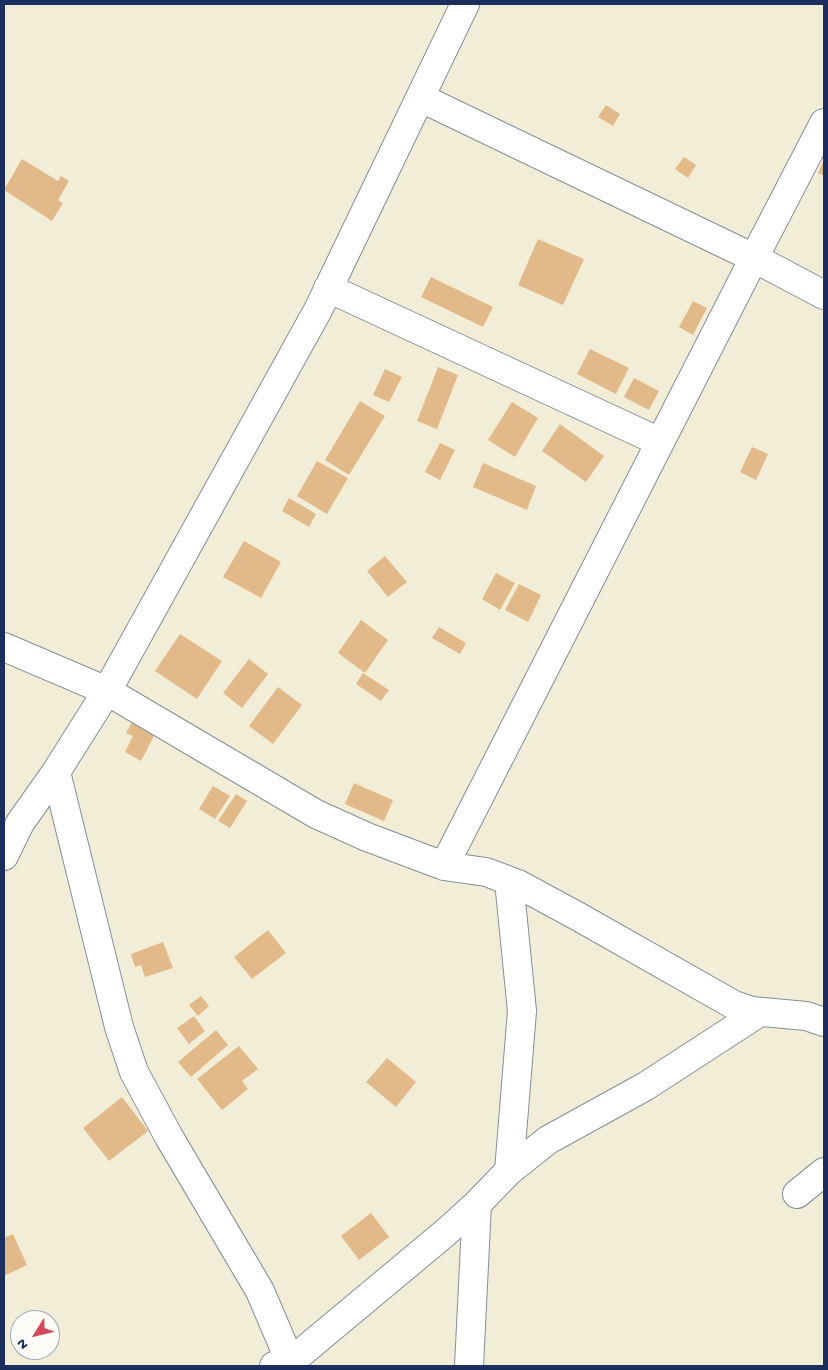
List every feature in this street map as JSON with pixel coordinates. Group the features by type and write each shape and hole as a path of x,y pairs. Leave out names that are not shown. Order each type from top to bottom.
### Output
{"street":[{"path":"4,856 20,823 56,772 107,691 318,310 465,4"},
{"path":"421,98 754,258 824,295"},
{"path":"444,866 824,123"},
{"path":"328,288 660,442"},
{"path":"4,647 107,691 316,814 367,837 444,866 486,872 509,881 579,917 734,1005 760,1012 806,1016 824,1022"},
{"path":"56,772 119,1027 134,1072 169,1137 260,1291 285,1365 445,1233 509,1171 548,1140 646,1086 760,1012"},
{"path":"509,881 522,1011 509,1171"},
{"path":"797,1194 824,1172"},
{"path":"469,1366 477,1204"}],"building":[{"path":"606,105 620,114 613,126 598,117"},
{"path":"684,157 696,165 688,178 675,169"},
{"path":"22,159 58,181 61,176 69,181 58,200 63,203 52,221 4,190"},
{"path":"824,160 824,176 818,173"},
{"path":"538,239 584,259 563,305 518,285"},
{"path":"431,277 493,307 483,327 421,297"},
{"path":"693,301 707,308 693,335 679,327"},
{"path":"590,349 629,368 616,394 577,374"},
{"path":"438,367 458,375 437,429 417,421"},
{"path":"385,369 402,377 389,402 373,395"},
{"path":"634,378 659,391 649,410 624,397"},
{"path":"360,401 385,416 349,475 325,460"},
{"path":"512,402 538,418 515,457 488,440"},
{"path":"560,424 604,456 586,482 542,451"},
{"path":"440,443 455,450 440,480 425,472"},
{"path":"752,447 768,454 756,480 740,472"},
{"path":"317,461 348,478 327,514 297,496"},
{"path":"483,463 536,486 527,510 473,487"},
{"path":"289,498 316,514 309,527 282,511"},
{"path":"244,541 281,562 261,598 223,577"},
{"path":"385,556 407,582 388,597 367,571"},
{"path":"496,573 515,583 500,610 482,599"},
{"path":"519,584 541,595 528,622 505,610"},
{"path":"361,620 388,640 365,673 338,653"},
{"path":"439,627 466,643 460,654 432,638"},
{"path":"180,634 222,661 197,699 155,671"},
{"path":"249,659 268,674 242,708 223,693"},
{"path":"363,673 389,690 381,701 356,684"},
{"path":"278,687 302,705 273,744 249,726"},
{"path":"132,722 155,734 141,761 125,752 133,736 126,733"},
{"path":"354,783 393,800 384,821 345,804"},
{"path":"213,786 230,796 215,819 199,809"},
{"path":"236,794 247,801 230,828 218,821"},
{"path":"268,930 286,953 252,979 234,957"},
{"path":"163,942 173,968 145,977 141,965 135,967 131,954"},
{"path":"201,996 209,1006 198,1016 189,1005"},
{"path":"194,1016 205,1031 189,1044 177,1028"},
{"path":"216,1030 228,1045 191,1077 178,1062"},
{"path":"239,1046 258,1069 242,1081 248,1089 222,1110 197,1079"},
{"path":"387,1058 416,1082 396,1107 366,1082"},
{"path":"122,1097 148,1131 109,1161 83,1128"},
{"path":"371,1213 389,1237 359,1260 341,1236"},
{"path":"13,1234 27,1265 4,1276 4,1238"}]}
